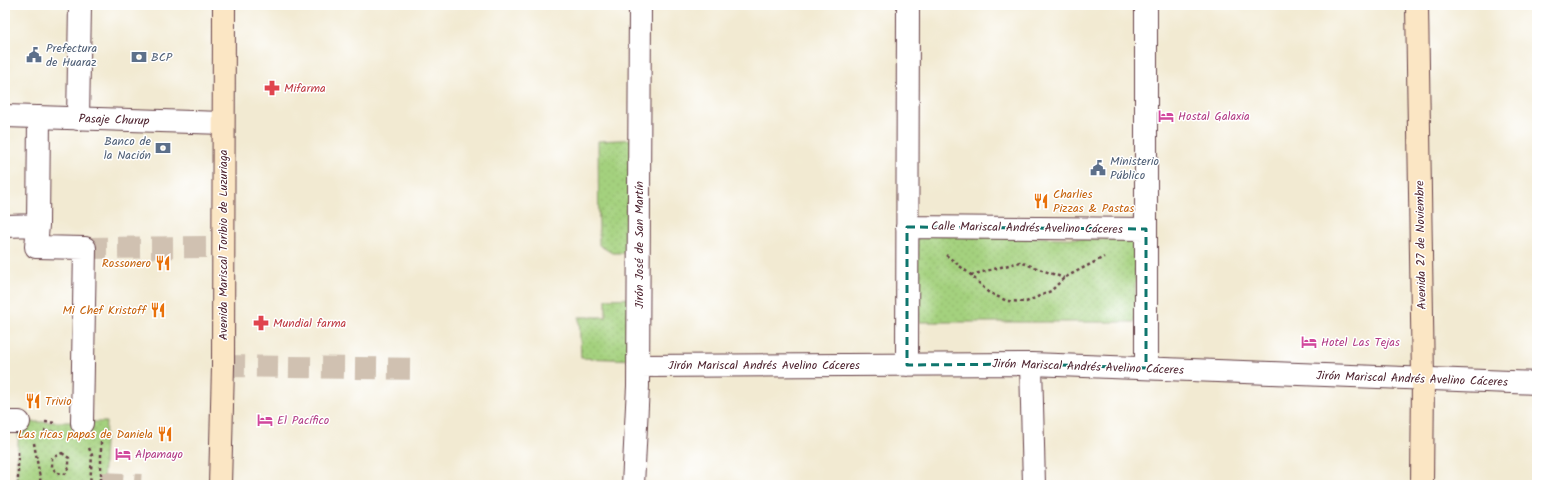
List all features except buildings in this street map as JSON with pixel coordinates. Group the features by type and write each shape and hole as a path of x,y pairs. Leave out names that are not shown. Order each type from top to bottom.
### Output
{"street":[{"path":"78,119 80,5"},
{"name":"Avenida Mariscal Toribio de Luzuriaga","path":"220,485 223,366 224,5"},
{"name":"Jirón José de San Martín","path":"633,485 638,366 640,5"},
{"path":"907,365 908,5"},
{"path":"1146,5 1146,368"},
{"name":"Avenida 27 de Noviembre","path":"1417,5 1423,379 1422,485"},
{"name":"Pasaje Churup","path":"5,116 223,123"},
{"path":"39,117 38,225 36,247 85,248 82,423"},
{"path":"5,226 38,225"},
{"name":"Calle Mariscal Andrés Avelino Cáceres","path":"907,226 1146,229"},
{"path":"1031,364 1034,485"},
{"name":"Jirón Mariscal Andrés Avelino Cáceres","path":"638,366 1031,364 1537,383"}],"path":[{"path":"1020,262 1064,278 1051,291 1026,302 1007,301 988,292 971,275 1020,262"},
{"path":"14,423 18,485"},
{"path":"14,423 33,438 41,484 43,485"},
{"path":"62,453 70,458 69,467 65,474 56,473 52,467 52,458 62,453"}],"highlighted area":[{"path":"907,227 1146,229 1146,368 1031,364 907,365"}],"green space":[{"path":"639,139 638,253 612,253 599,245 598,141"},
{"path":"917,234 1136,240 1135,322 919,322"},
{"path":"638,298 638,360 581,358 579,317 606,317 606,299"},
{"path":"19,422 106,422 103,485 16,485"}],"tunnel":[{"path":"85,248 223,247"},
{"path":"223,366 421,369"},
{"path":"101,483 141,485"}],"place":[{"name":"Prefectura de Huaraz","path":"34,55"},
{"name":"BCP","path":"139,57"},
{"name":"Mifarma","path":"272,88"},
{"name":"Hostal Galaxia","path":"1166,116"},
{"name":"Banco de la Nación","path":"163,148"},
{"name":"Ministerio Público","path":"1098,168"},
{"name":"Charlies Pizzas & Pastas","path":"1041,201"},
{"name":"Rossonero","path":"163,263"},
{"name":"Mi Chef Kristoff","path":"158,310"},
{"name":"Mundial farma","path":"261,323"},
{"name":"Hotel Las Tejas","path":"1309,342"},
{"name":"Trivio","path":"33,401"},
{"name":"El Pacífico","path":"265,420"},
{"name":"Las ricas papas de Daniela","path":"165,434"},
{"name":"Alpamayo","path":"123,454"}]}
